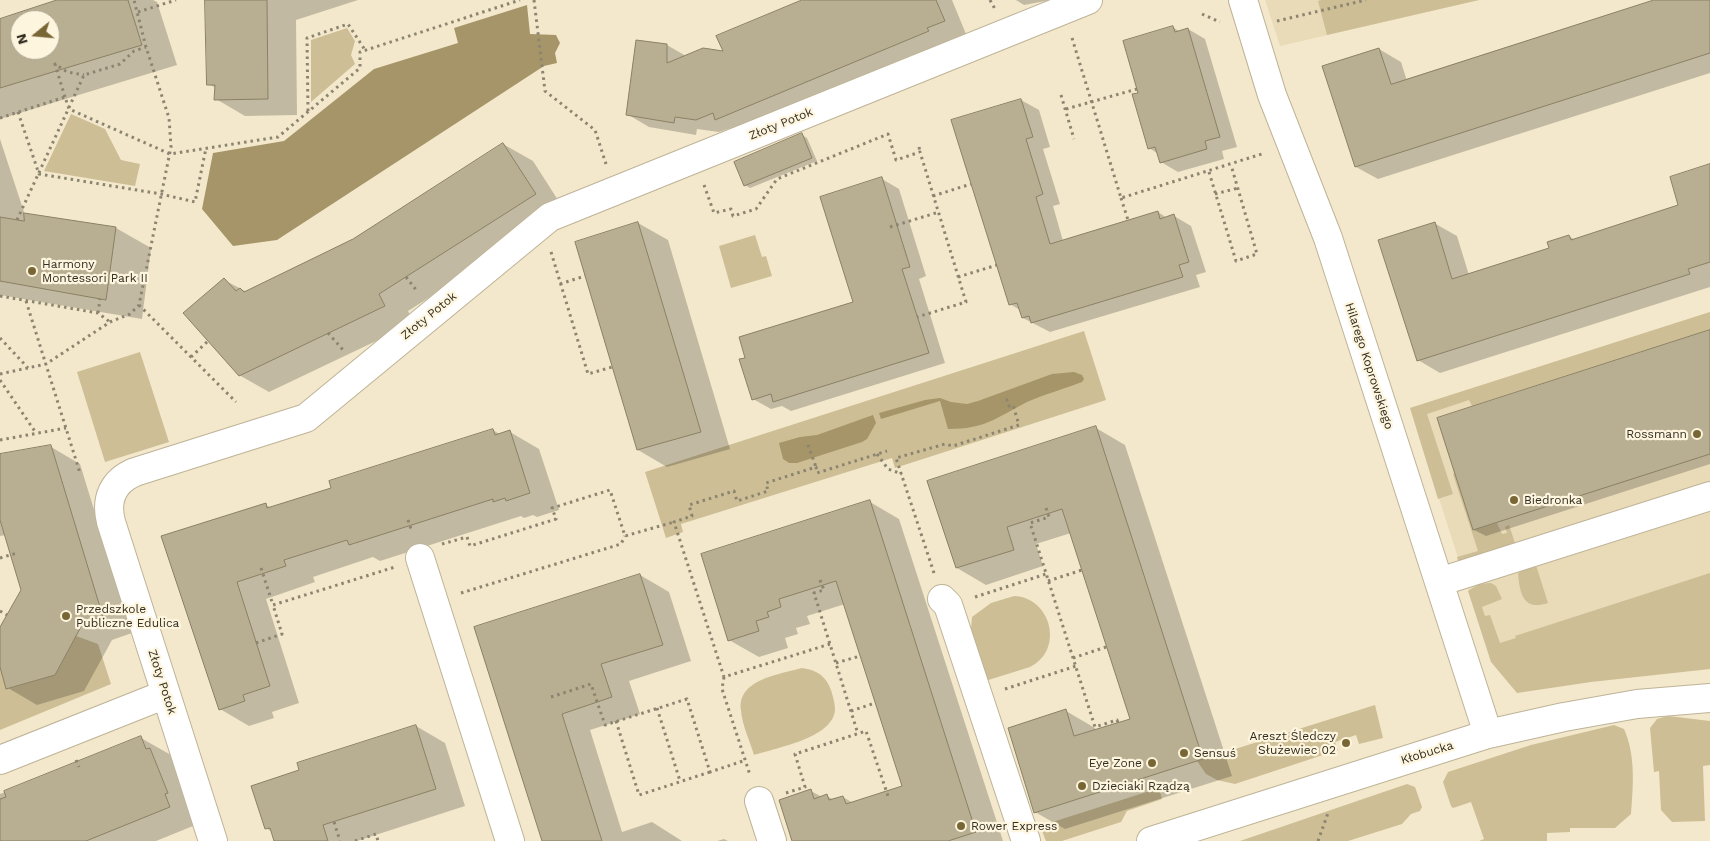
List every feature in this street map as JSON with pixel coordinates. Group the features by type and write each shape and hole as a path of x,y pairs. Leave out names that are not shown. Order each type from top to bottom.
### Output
{"street":[{"name":"Złoty Potok","path":"213,841 108,512 112,491 126,476 306,418 550,217 1088,0"},
{"name":"Hilarego Koprowskiego","path":"1243,0 1272,95 1328,238 1488,734"},
{"path":"1439,582 1710,496"},
{"path":"420,558 510,841"},
{"path":"945,602 979,697 1026,841"},
{"path":"0,760 166,694"},
{"name":"Kłobucka","path":"1151,841 1488,734 1564,717 1637,704 1710,698"},
{"path":"759,801 772,841"}],"path":[{"path":"0,374 46,364 110,322 130,314 139,305 170,154 169,118 146,47 134,0"},
{"path":"138,12 176,0"},
{"path":"146,47 134,51 120,64 84,75 67,72 55,64 69,108 170,154 278,137 360,68 360,52 520,0"},
{"path":"1276,22 1366,0"},
{"path":"534,1 545,91 595,130 607,167"},
{"path":"1202,14 1225,25"},
{"path":"308,112 308,38 348,24 365,50"},
{"path":"1071,35 1128,220"},
{"path":"17,220 84,75"},
{"path":"1066,109 1137,89"},
{"path":"1062,95 1074,139"},
{"path":"0,118 65,96"},
{"path":"18,112 39,174"},
{"path":"703,181 714,213 731,209 733,216 756,209 777,179 888,134 896,160 920,152"},
{"path":"917,316 966,302 919,147"},
{"path":"39,174 161,194 195,202 206,148"},
{"path":"1121,198 1258,157"},
{"path":"1209,172 1236,261 1258,254 1231,165"},
{"path":"934,196 972,184"},
{"path":"1215,194 1238,188"},
{"path":"890,227 939,212"},
{"path":"550,252 588,374 612,367"},
{"path":"958,277 997,265"},
{"path":"560,284 585,276"},
{"path":"0,296 98,313 110,322"},
{"path":"98,313 100,299"},
{"path":"26,300 80,473"},
{"path":"139,305 236,402"},
{"path":"328,333 346,354"},
{"path":"0,338 28,368"},
{"path":"191,357 208,341"},
{"path":"0,380 36,433"},
{"path":"1002,402 1007,400 1009,406 1013,405 1020,425 953,446 945,444 896,458 945,602 1046,574"},
{"path":"0,440 66,428"},
{"path":"808,445 817,473 887,451"},
{"path":"877,454 888,469 902,474"},
{"path":"625,536 692,516 689,505 734,491 737,501 768,491 766,483 816,467"},
{"path":"273,605 420,558 433,547 467,537 470,546 556,519 552,508 610,490 625,536 621,544 434,602"},
{"path":"1046,508 1049,518 1030,523 1095,727 1117,720 1118,722"},
{"path":"674,522 724,677 722,689 759,801 805,787 795,754 866,731 888,796"},
{"path":"0,558 17,554"},
{"path":"256,643 282,634 261,568"},
{"path":"1048,581 1082,570"},
{"path":"820,580 824,590 814,593 858,734"},
{"path":"0,611 7,615"},
{"path":"724,677 830,644"},
{"path":"1073,658 1106,646"},
{"path":"836,663 860,656"},
{"path":"979,697 1076,666"},
{"path":"551,697 591,684 605,725 687,699 710,772"},
{"path":"852,711 875,703"},
{"path":"657,708 680,781"},
{"path":"616,722 639,794 746,760"},
{"path":"1318,841 1331,806"},
{"path":"334,822 340,841"},
{"path":"355,841 376,834 378,841"}],"shaded area":[{"path":"1265,0 1479,0 1280,46"},
{"path":"1479,0 1327,35 1318,1"},
{"path":"527,5 530,34 556,35 560,43 555,53 557,63 544,66 277,240 233,246 202,209 213,153 284,141 374,69 458,43 454,28"},
{"path":"347,28 355,41 351,55 355,64 311,102 311,40"},
{"path":"71,114 105,129 121,160 140,164 135,186 44,171"},
{"path":"755,235 762,257 766,256 772,276 731,288 719,246"},
{"path":"1710,312 1710,602 1509,659 1486,645 1410,408"},
{"path":"1710,312 1710,330 1472,406 1469,400 1427,414 1453,494 1438,499 1410,408"},
{"path":"1084,331 1106,400 895,468 892,458 681,524 683,532 666,538 645,472"},
{"path":"140,352 169,442 105,462 77,372"},
{"path":"1074,372 1082,375 1084,379 1082,382 1034,399 998,418 972,427 948,429 940,401 881,419 879,413 925,400 940,398 951,402 967,404 1052,374"},
{"path":"873,415 876,423 867,439 862,442 797,463 789,463 783,459 779,443 800,437 817,435"},
{"path":"1455,473 1473,530 1497,523 1502,534 1507,533 1505,527 1509,525 1516,546 1458,561 1457,557 1478,551 1453,474"},
{"path":"1535,562 1548,603 1540,605 1528,603 1522,595 1518,574 1524,566"},
{"path":"1710,573 1710,669 1591,682 1517,693 1491,662 1468,591 1479,584 1491,583 1496,586 1502,599 1482,607 1485,616 1490,615 1500,643 1516,638 1515,636"},
{"path":"1014,596 1027,599 1037,605 1045,614 1050,637 1047,649 1041,659 1030,667 982,682 970,642 972,617 991,603"},
{"path":"76,636 98,644 111,684 0,730 0,667 7,689 55,675"},
{"path":"802,668 820,674 829,685 835,707 832,720 825,728 814,735 789,745 754,755 744,727 741,710 742,700 746,691 762,680"},
{"path":"1375,705 1383,738 1359,744 1356,735 1335,742 1338,750 1235,784 1217,780 1206,774 1197,761"},
{"path":"1668,716 1710,721 1710,765 1703,766 1705,821 1672,822 1661,810 1659,771 1654,772 1650,728 1657,719"},
{"path":"1614,725 1624,729 1628,739 1633,771 1631,814 1615,828 1570,828 1570,832 1547,833 1547,841 1479,841 1484,839 1471,802 1453,808 1451,806 1443,782 1448,772 1531,745"},
{"path":"1407,784 1415,787 1422,807 1420,811 1411,814 1402,824 1348,841 1240,841"},
{"path":"1159,788 1162,799 1127,811 1121,822 1062,841 1046,841 1040,826"}],"building":[{"path":"57,0 128,0 142,45 0,88 0,19 10,16 10,60 60,60 60,10 27,10"},
{"path":"205,0 267,0 268,99 214,100 215,85 207,85"},
{"path":"802,0 936,0 945,21 927,28 929,31 715,120 713,113 696,120 675,117 674,123 626,115 636,40 667,44 667,63 703,48 723,51 716,36"},
{"path":"1654,0 1710,0 1710,53 1355,167 1322,66 1379,48 1391,84"},
{"path":"1173,26 1175,32 1188,28 1220,137 1205,141 1207,149 1160,163 1155,147 1148,149 1132,94 1138,93 1123,41"},
{"path":"1021,99 1033,137 1026,139 1043,194 1036,197 1050,244 1158,211 1160,219 1174,214 1189,262 1179,265 1183,277 1031,323 1029,316 1022,318 1017,303 1009,305 951,120"},
{"path":"802,133 812,158 744,186 734,162"},
{"path":"503,143 536,194 379,294 385,306 239,376 183,313 224,278 236,291 240,288 244,292 353,239"},
{"path":"1710,164 1710,262 1688,269 1690,274 1417,361 1378,240 1435,222 1452,279 1549,248 1547,242 1569,235 1571,240 1678,205 1670,177"},
{"path":"882,177 910,267 902,269 929,353 773,402 771,394 752,400 739,359 745,358 739,337 853,302 820,197"},
{"path":"24,213 116,227 106,300 0,281 0,217 24,221"},
{"path":"638,222 701,432 637,450 575,242"},
{"path":"1710,330 1710,454 1473,530 1437,418"},
{"path":"1096,426 1203,759 1034,813 1008,728 1066,709 1074,736 1130,719 1062,509 1007,527 1014,550 956,568 927,481"},
{"path":"493,429 495,435 510,430 530,493 506,501 505,498 493,502 493,499 349,545 347,540 284,560 286,566 237,582 270,686 243,695 245,701 219,710 161,536 266,503 267,508 331,488 329,481"},
{"path":"51,445 103,617 83,623 55,675 6,689 0,667 0,627 21,590 0,520 0,454"},
{"path":"870,500 976,832 948,841 792,841 779,800 811,789 814,799 827,794 829,800 843,796 846,804 902,786 836,581 779,599 781,607 767,612 769,617 756,621 759,631 728,641 701,554"},
{"path":"640,574 663,645 601,664 612,697 562,714 602,841 542,841 474,627"},
{"path":"416,725 436,789 323,825 328,841 274,841 270,828 265,829 251,786 299,770 297,763"},
{"path":"141,736 146,749 150,748 168,793 165,794 170,807 86,841 0,841 0,799 6,797 4,791"}],"place":[{"name":"Harmony Montessori Park II","path":"32,271"},
{"name":"Rossmann","path":"1697,434"},
{"name":"Biedronka","path":"1514,500"},
{"name":"Przedszkole Publiczne Edulica","path":"66,616"},
{"name":"Areszt Śledczy Służewiec 02","path":"1346,743"},
{"name":"Sensuś","path":"1184,753"},
{"name":"Eye Zone","path":"1152,763"},
{"name":"Dzieciaki Rządzą","path":"1082,786"},
{"name":"Rower Express","path":"961,826"}]}
